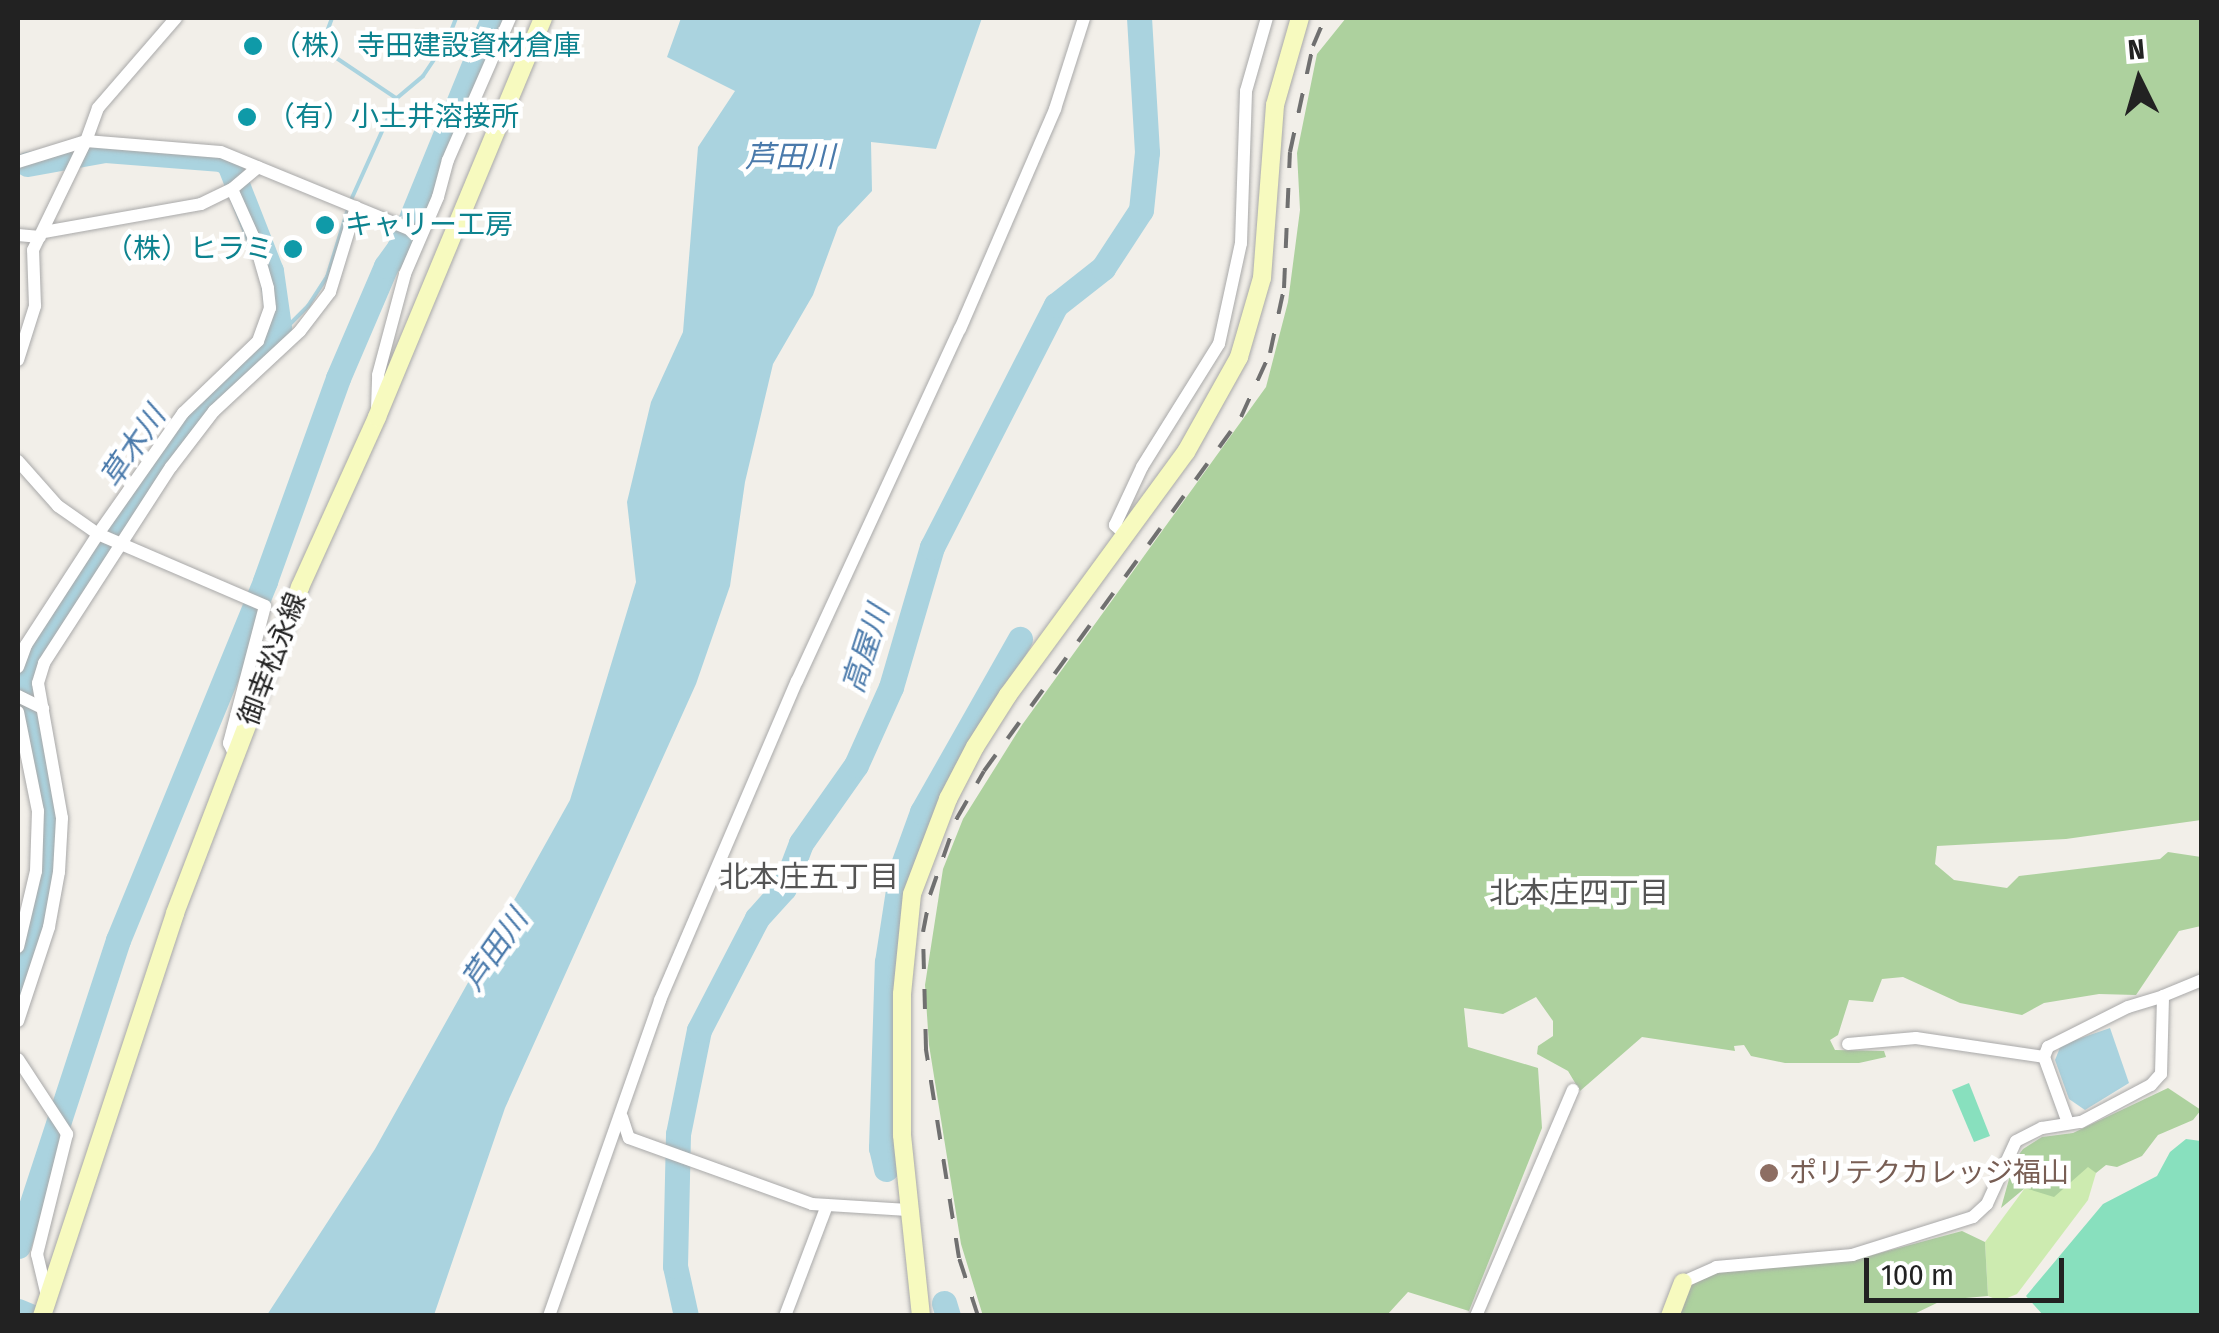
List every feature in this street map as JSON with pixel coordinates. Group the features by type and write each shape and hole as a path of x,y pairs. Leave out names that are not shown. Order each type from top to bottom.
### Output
{"street":[{"path":"18,360 35,306 30,261 98,108 112,86 176,18"},
{"name":"御幸松永線","path":"42,1316 175,913 300,587 377,417 543,18"},
{"path":"548,1316 600,1160 622,1116 660,1000 798,680 960,329 1054,109 1084,18"},
{"path":"1126,535 1115,525 1142,467 1219,344 1241,244 1246,91 1267,18"},
{"path":"921,1316 902,1134 902,994 917,878 948,800 975,747 1214,406 1251,322 1268,234 1275,105 1300,18"},
{"path":"377,417 378,375 412,230 502,20"},
{"path":"18,162 83,149 222,152 412,230"},
{"path":"18,235 42,235 201,204 237,186 258,167"},
{"path":"18,667 26,645 183,413 258,341 270,308 268,288 237,186"},
{"path":"18,947 48,871 62,818 39,706 38,683 52,646 171,467 214,410 300,332 330,292 351,205"},
{"path":"18,461 58,506 101,535 256,601 267,611 229,743 236,758"},
{"path":"18,696 39,706"},
{"path":"18,712 48,871 49,927 18,1021"},
{"path":"2068,1122 2044,1057 2048,1047 2128,1007 2202,980"},
{"path":"1670,1316 1683,1282 1716,1267 1852,1255 1972,1217 1987,1204 2016,1141 2068,1122 2081,1122 2151,1085 2161,1074 2163,996"},
{"path":"1848,1044 1916,1038 2044,1057"},
{"path":"18,1059 67,1134 36,1254 47,1296"},
{"path":"1476,1316 1573,1090"},
{"path":"622,1116 629,1138 819,1206 891,1206 908,1210"},
{"path":"784,1316 819,1206"}],"green space":[{"path":"1346,18 2201,18 2201,820 2066,839 1937,846 1935,864 1954,880 2007,888 2019,876 2160,859 2168,852 2201,857 2201,926 2179,931 2136,995 2099,994 2044,1003 2022,1015 1960,1003 1903,977 1882,979 1873,1002 1849,1000 1838,1035 1830,1040 1835,1050 1884,1051 1886,1057 1859,1063 1785,1063 1751,1056 1744,1045 1734,1046 1735,1051 1642,1037 1580,1091 1568,1071 1537,1054 1538,1046 1553,1036 1553,1021 1536,997 1503,1014 1464,1008 1468,1047 1538,1068 1542,1128 1469,1311 1408,1292 1387,1315 983,1316 961,1244 929,1045 925,985 943,869 963,819 1022,725 1266,387 1288,302 1300,210 1297,153 1317,54"},
{"path":"1969,1083 1990,1136 1974,1142 1952,1090"},
{"path":"2168,1088 2201,1110 2193,1120 2158,1135 2142,1156 2117,1167 2106,1165 2096,1173 2088,1167 2054,1197 2025,1188 2001,1208 2014,1161 2023,1149 2042,1137 2073,1133"},
{"path":"2186,1139 2201,1141 2201,1315 2043,1315 2026,1296 2103,1204 2157,1176 2170,1152"},
{"path":"2089,1166 2096,1173 2088,1200 2017,1294 2000,1301 1988,1296 1985,1242 2025,1188"},
{"path":"1962,1231 1985,1242 1988,1296 1943,1300 1912,1315 1674,1316 1686,1286 1719,1271 1854,1260"}],"water":[{"name":"芦田川","path":"681,18 982,18 936,149 871,142 872,191 838,227 813,295 773,364 745,482 730,586 696,684 505,1108 434,1315 267,1315 375,1149 570,800 636,582 627,502 651,402 683,332 698,147 735,91 667,57"},
{"path":"2110,1028 2129,1083 2085,1110 2069,1099 2055,1060 2061,1045"}],"waterway":[{"path":"332,18 323,43 326,51 396,98"},
{"path":"351,200 397,98 423,76 448,39 456,18"},
{"path":"18,1246 118,940 265,581 338,378 386,266 399,248 493,18"},
{"name":"高屋川","path":"686,1316 675,1266 678,1134 699,1030 757,918 784,888 801,843 856,765 891,687 932,547 1056,305 1103,268 1141,210 1147,152 1139,18"},
{"name":"草木川","path":"18,994 44,902 48,860 50,813 28,687 33,665 46,637 160,460 200,408 280,334 271,271 229,164 221,159 105,150 27,164"},
{"path":"280,334 308,306 327,277 348,209"},
{"path":"886,1169 881,1148 887,962 901,870 922,812 1020,639"},
{"path":"944,1303 948,1316"},
{"name":"草木川","path":"18,1311 30,1316"}],"railway":[{"path":"978,1316 959,1258 926,1049 923,932 930,895 957,818 984,771 1241,417 1270,353 1284,288 1290,152 1313,46 1325,18"}],"place":[{"name":"（株）寺田建設資材倉庫","path":"253,46"},
{"name":"（有）小土井溶接所","path":"247,117"},
{"name":"キャリー工房","path":"325,225"},
{"name":"（株）ヒラミ","path":"293,249"},
{"name":"ポリテクカレッジ福山","path":"1769,1173"}],"district":[{"name":"北本庄五丁目","path":"809,877"},
{"name":"北本庄四丁目","path":"1579,893"}]}
